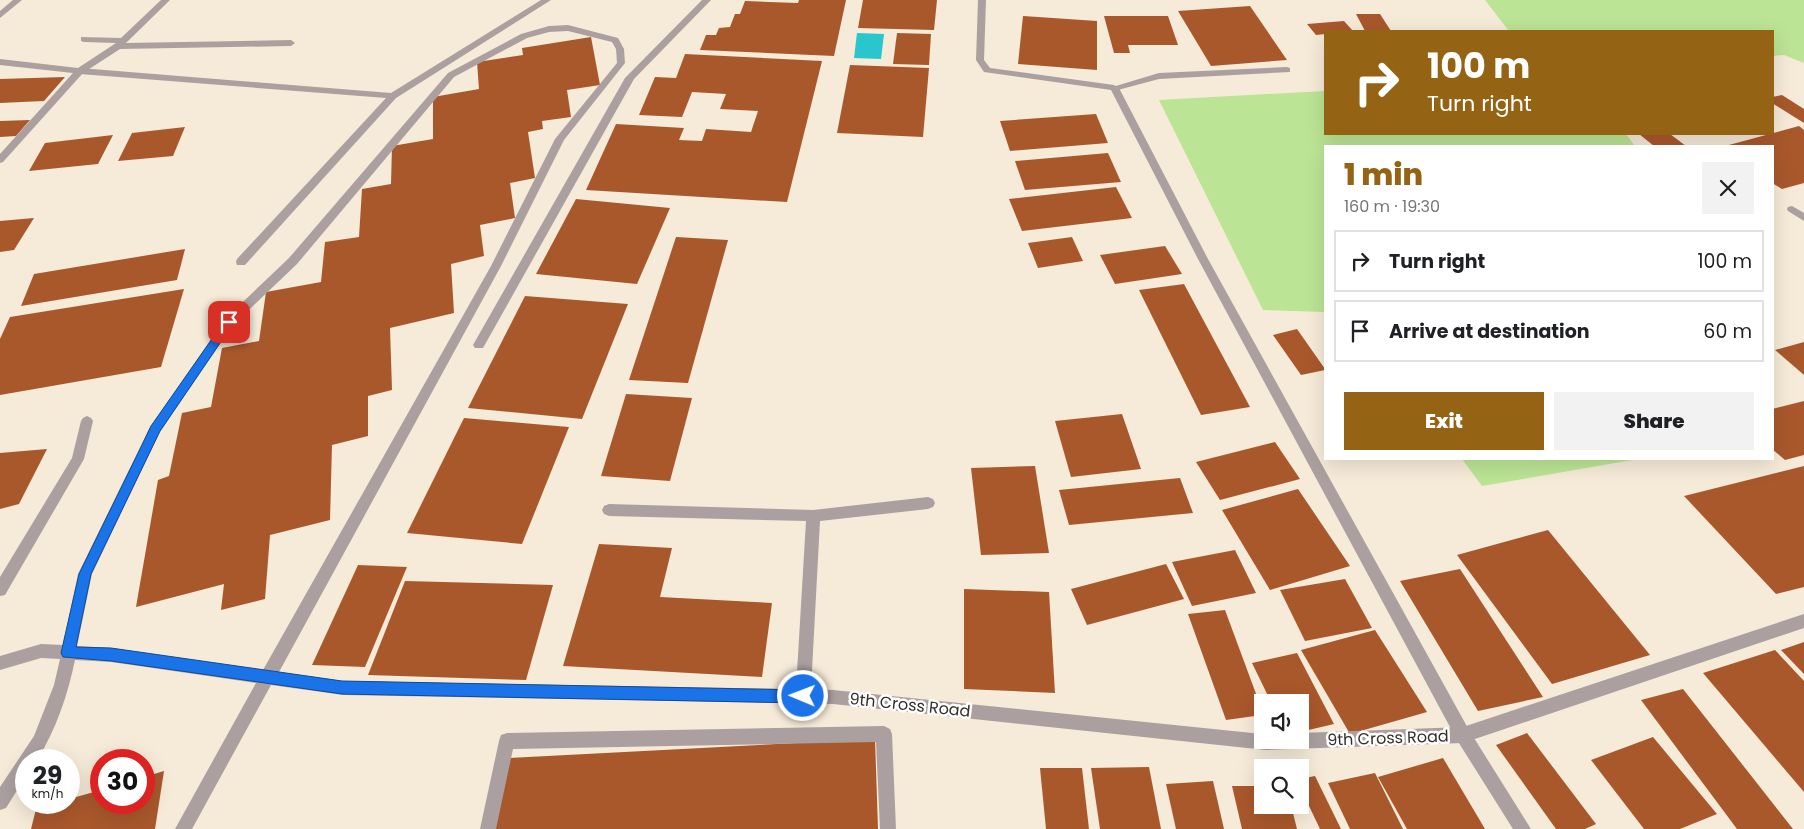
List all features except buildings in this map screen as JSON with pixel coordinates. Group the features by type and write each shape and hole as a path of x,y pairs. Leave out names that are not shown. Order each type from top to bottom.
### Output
{"street":[{"path":"0,15 18,0"},
{"path":"2,155 80,71 120,43 166,0"},
{"path":"241,262 393,96 547,0"},
{"path":"479,345 630,78 707,0"},
{"path":"982,0 980,60 987,70 1114,88 1159,76 1287,70"},
{"path":"35,749 40,742 62,685 85,574 156,429 229,322 293,261 451,75 524,36 549,29 568,28 615,40 620,49 620,63 560,140 496,266 183,829"},
{"path":"84,40 120,43 291,43"},
{"path":"0,62 80,71 393,96"},
{"path":"1114,88 1208,268 1463,736 1523,829"},
{"path":"1792,209 1804,218"},
{"path":"0,590 78,459 87,421"},
{"path":"610,510 813,516 928,503"},
{"path":"803,696 813,516"},
{"name":"9th Cross Road","path":"0,663 41,652 68,653 111,655 342,688 833,697 1266,742 1463,736 1804,621"},
{"path":"488,829 507,742 884,734 888,829"},
{"path":"0,802 15,779"}],"green space":[{"path":"1485,0 1804,0 1804,63 1784,55 1774,56 1774,30 1508,30"},
{"path":"1324,91 1324,135 1627,135 1634,145 1324,145 1324,312 1263,310 1159,100"},
{"path":"1463,460 1632,460 1482,486"}],"water":[{"path":"857,33 884,34 881,59 854,58"}],"route":[{"path":"229,322 156,429 85,574 68,653 111,655 342,688 803,696"}]}
